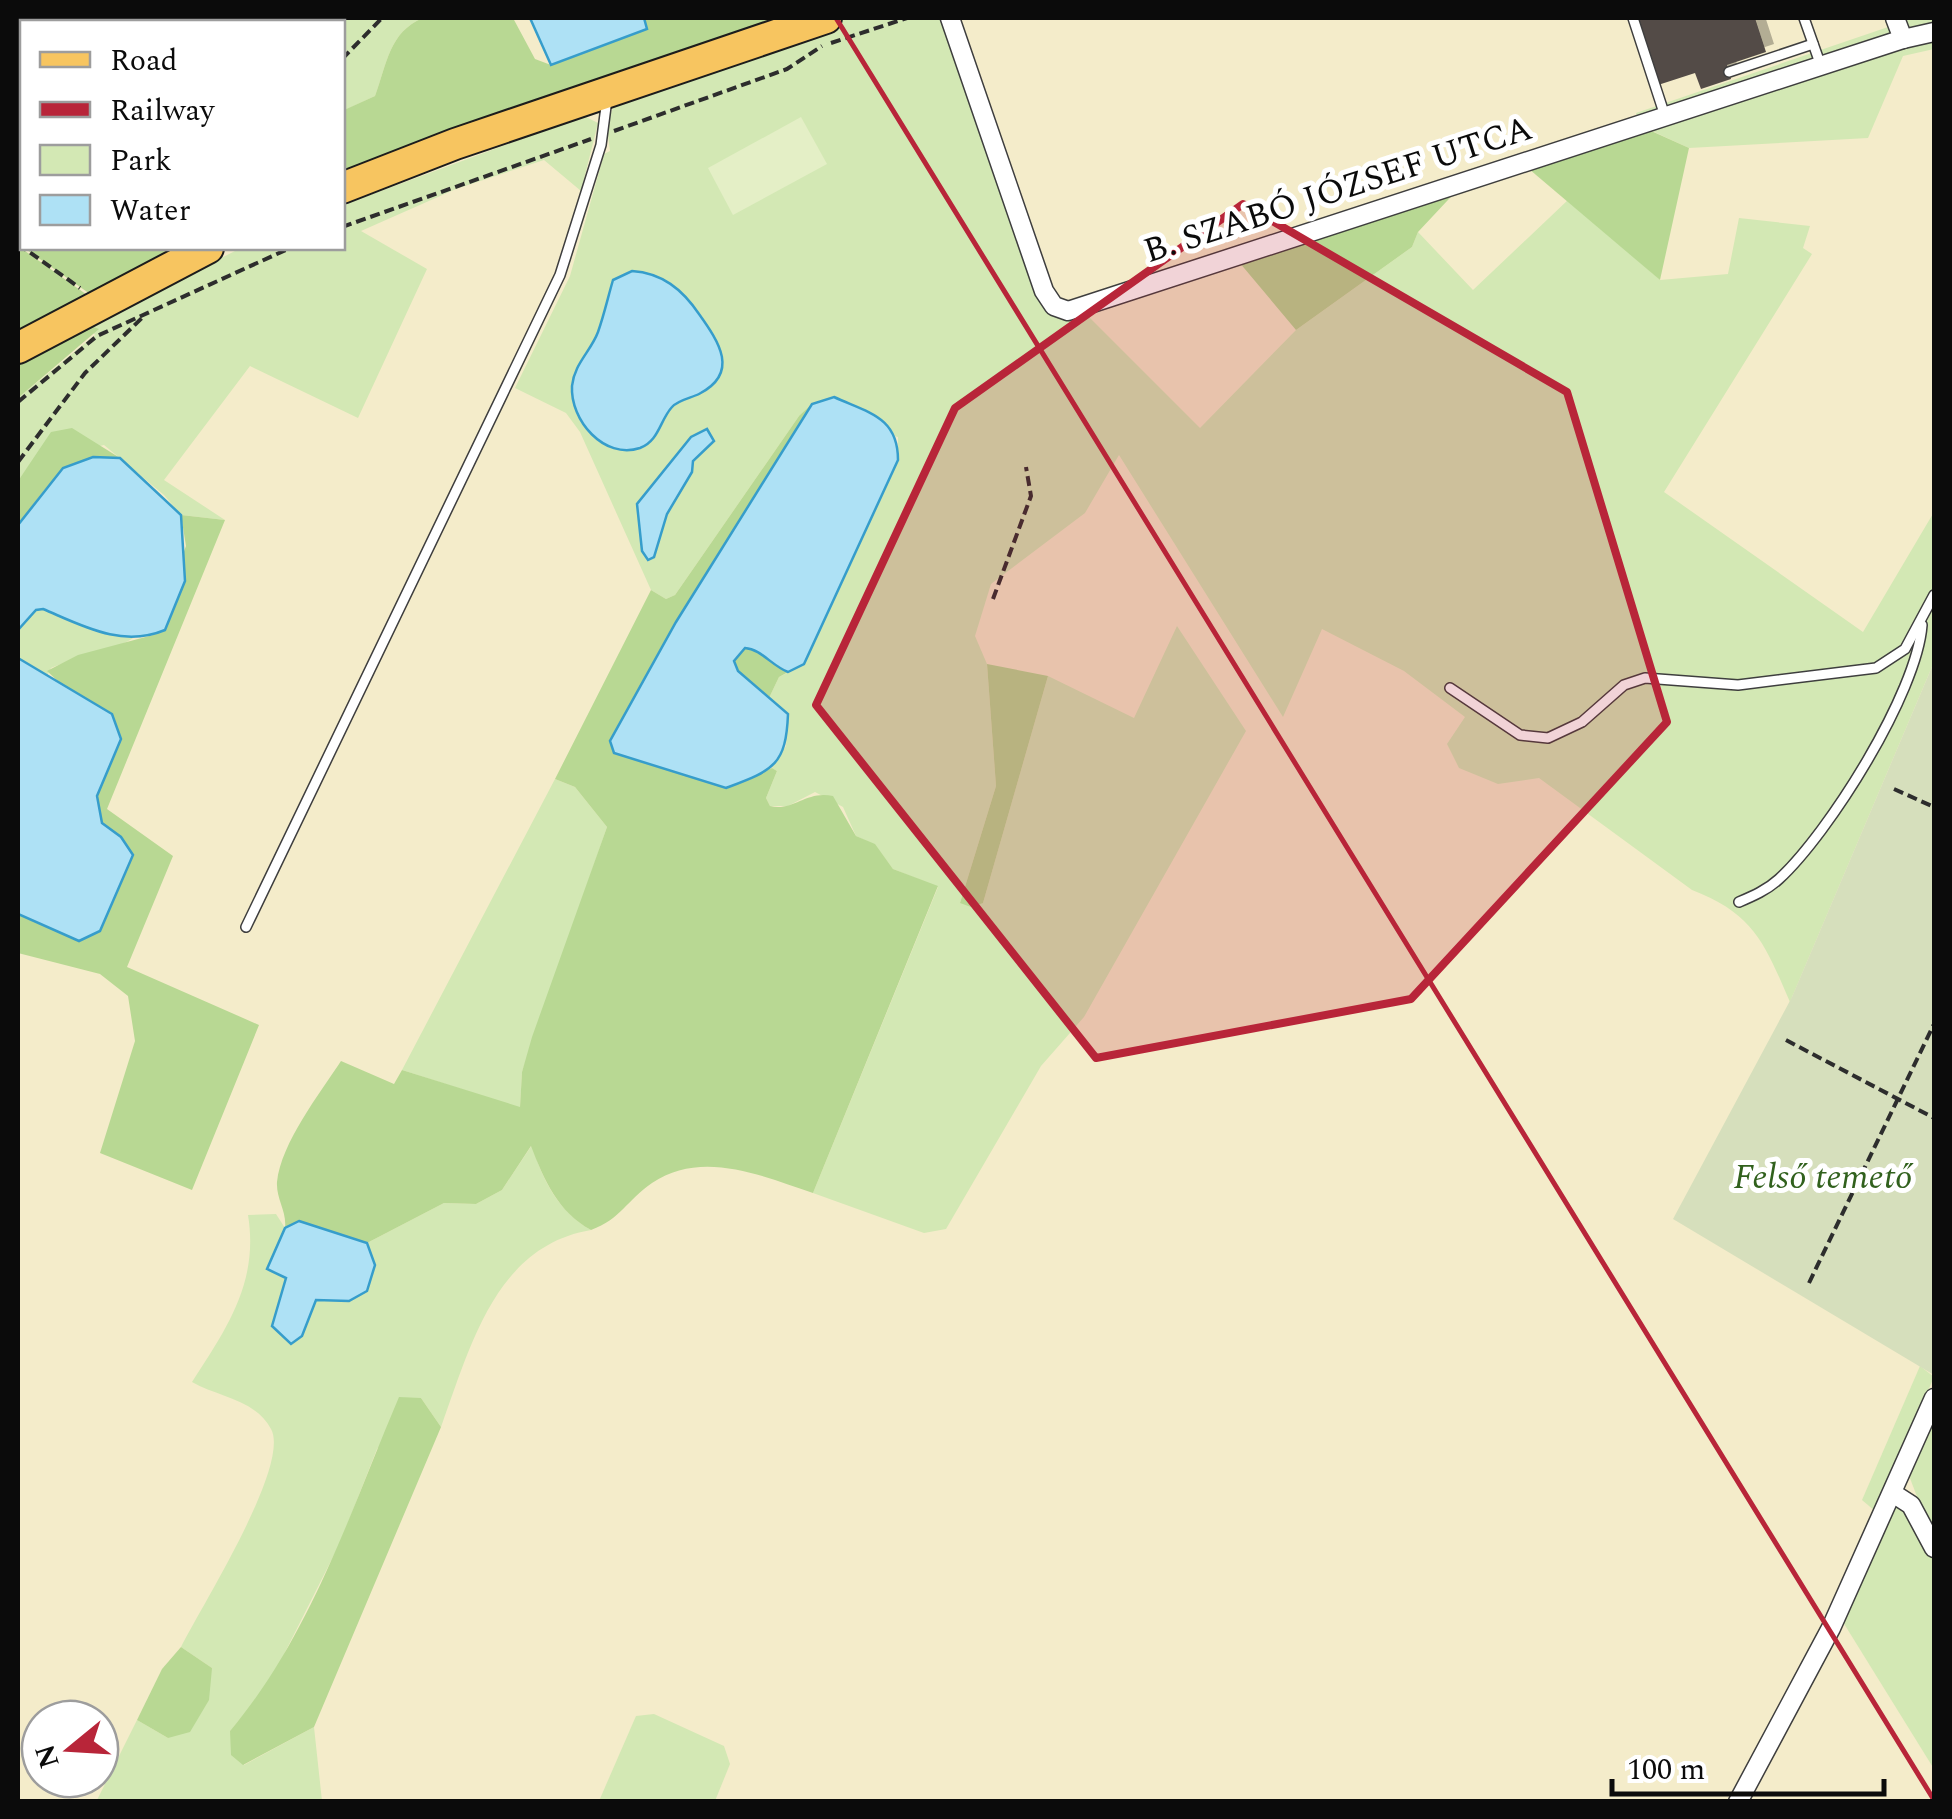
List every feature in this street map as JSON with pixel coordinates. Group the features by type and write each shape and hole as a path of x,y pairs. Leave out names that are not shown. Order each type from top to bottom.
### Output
{"main road":[{"path":"345,187 608,91 826,18"},
{"path":"18,348 204,250"}],"street":[{"name":"B. SZABÓ JÓZSEF UTCA","path":"950,18 1044,290 1051,302 1065,311 1203,270 1902,38 1934,32"},
{"path":"1895,18 1902,38"},
{"path":"1738,1802 1883,1518 1934,1398"},
{"path":"1894,1494 1911,1505 1934,1548"}],"lane":[{"path":"1633,18 1666,116"},
{"path":"1804,18 1821,66"},
{"path":"1729,72 1813,44"},
{"path":"246,927 560,275 603,134 608,91"},
{"path":"1739,902 1776,882 1798,860 1842,796 1909,682 1922,624 1934,595"},
{"path":"1450,688 1520,735 1548,738 1582,722 1624,685 1644,678 1738,685 1876,668 1904,649 1922,624"}],"path":[{"path":"345,56 382,18"},
{"path":"345,226 787,69 822,47 907,18"},
{"path":"26,250 100,303"},
{"path":"18,402 96,336 286,250"},
{"path":"18,462 85,373 146,313 162,270"},
{"path":"993,599 1031,496 1026,467"},
{"path":"1894,790 1934,807"},
{"path":"1809,1283 1934,1024"},
{"path":"1786,1040 1934,1118"}],"highlighted area":[{"path":"1243,204 1567,392 1667,722 1411,999 1096,1058 816,705 955,408"}],"green space":[{"path":"18,18 1934,18 1934,1801 18,1801"},
{"path":"423,18 396,40 375,96 345,110 345,20 330,20"},
{"path":"423,18 513,18 535,59 551,65 646,22 644,18 785,18 345,175 345,110 375,96 396,40"},
{"path":"785,18 955,18 1054,306 1081,309 1200,428 1296,330 1412,247 1418,232 1473,290 1569,199 1660,280 1728,274 1739,218 1810,226 1803,248 1812,254 1664,492 1863,632 1934,512 1934,662 1790,1002 1765,948 1730,910 1692,890 1539,778 1498,784 1459,768 1447,744 1465,717 1404,671 1322,629 1283,717 1119,455 1085,513 991,584 975,636 987,664 996,786 960,903 983,903 1048,676 1134,718 1177,626 1246,731 1084,1017 1041,1066 946,1229 924,1233 813,1193 938,887 893,869 875,845 856,836 843,807 815,792 788,806 770,806 766,798 777,771 772,768 786,746 788,714 769,698 779,677 804,664 898,460 898,437 799,416 675,595 666,599 651,590 580,432 566,413 515,388 570,276 604,154 610,151 608,135 604,135 624,73"},
{"path":"1892,18 1934,18 1934,49 1903,56 1868,138 1689,148 1639,125 1636,113 1894,25"},
{"path":"584,116 598,123 581,191 544,160 456,189 361,231 427,269 358,418 250,366 164,480 225,520 181,515 164,495 104,445 31,463 18,481 18,398 95,335 88,325 237,250 345,250 345,204"},
{"path":"801,117 827,164 733,215 708,168"},
{"path":"1638,125 1689,148 1660,280 1523,164"},
{"path":"1462,185 1418,232 1412,247 1296,330 1239,262"},
{"path":"18,246 90,297 18,337"},
{"path":"27,250 182,250 93,296"},
{"path":"88,325 99,329 18,398 18,364"},
{"path":"812,404 676,622 610,741 614,753 726,788 772,768 777,771 766,798 770,806 833,796 856,836 875,844 893,869 938,886 813,1193 753,1173 691,1168 652,1183 610,1220 591,1230 561,1204 531,1146 502,1190 476,1204 444,1203 367,1243 299,1221 285,1228 277,1188 280,1167 303,1119 341,1061 394,1084 402,1070 520,1107 522,1072 532,1037 607,827 575,787 555,779 651,590 666,599 675,595 799,416"},
{"path":"72,428 120,458 100,458 71,467 49,485 18,525 18,481 51,432"},
{"path":"181,515 225,520 107,809 173,856 127,967 259,1025 192,1190 100,1153 135,1041 128,996 100,974 18,953 18,914 79,940 99,931 133,855 121,837 102,823 97,796 120,739 47,671 78,655 153,635 186,546"},
{"path":"43,609 84,627 133,638 51,668 47,676 18,658 18,630 36,610"},
{"path":"745,647 788,672 779,677 769,698 738,671 733,661"},
{"name":"Felső temető","path":"1934,662 1934,1375 1673,1219 1792,997"},
{"path":"987,664 1048,676 983,903 971,907 960,903 996,786"},
{"path":"555,779 575,787 607,827 522,1072 520,1108 402,1070"},
{"path":"532,1145 553,1194 591,1230 558,1240 531,1256 509,1279 476,1334 441,1427 421,1398 377,1449 340,1543 268,1686 230,1731 244,1765 314,1727 322,1801 96,1802 120,1799 120,1754 137,1720 168,1738 212,1668 181,1647 241,1536 268,1473 274,1447 271,1429 264,1419 246,1405 192,1382 228,1323 244,1283 249,1262 248,1215 276,1214 285,1228 267,1269 286,1278 272,1326 302,1336 316,1300 349,1301 375,1265 367,1243 444,1203 476,1204 502,1190"},
{"path":"1920,1366 1934,1377 1875,1511 1862,1500"},
{"path":"399,1397 421,1398 441,1427 314,1727 243,1765 231,1755 230,1731 259,1694 306,1613"},
{"path":"1934,1414 1934,1541 1908,1473"},
{"path":"1892,1507 1903,1509 1934,1556 1934,1769 1838,1614"},
{"path":"181,1647 212,1668 209,1700 190,1732 168,1738 137,1720 162,1669"},
{"path":"654,1714 724,1746 730,1764 715,1801 599,1801 636,1716"}],"water":[{"path":"530,18 644,18 647,29 551,65"},
{"path":"632,271 662,279 686,297 719,346 722,367 712,386 672,407 646,445 627,450 602,443 583,424 572,386 598,332 613,280"},
{"path":"834,397 887,425 897,446 898,460 804,664 788,672 745,648 734,661 738,671 788,714 780,756 766,770 726,788 614,753 610,741 676,622 812,404"},
{"path":"707,429 714,441 693,461 692,472 667,514 654,557 648,560 642,551 637,504 691,437"},
{"path":"93,457 120,458 181,515 185,581 165,630 118,636 43,609 36,610 18,630 18,525 63,468"},
{"path":"18,658 112,714 121,739 97,796 102,823 121,837 133,855 100,931 79,941 18,914"},
{"path":"299,1221 367,1243 375,1265 367,1291 349,1301 316,1300 302,1336 291,1344 272,1326 286,1278 267,1269 285,1228"}],"building":[{"path":"1636,18 1755,18 1766,52 1727,65 1731,79 1701,89 1695,73 1658,85"}],"railway":[{"path":"836,18 1934,1800"}]}
